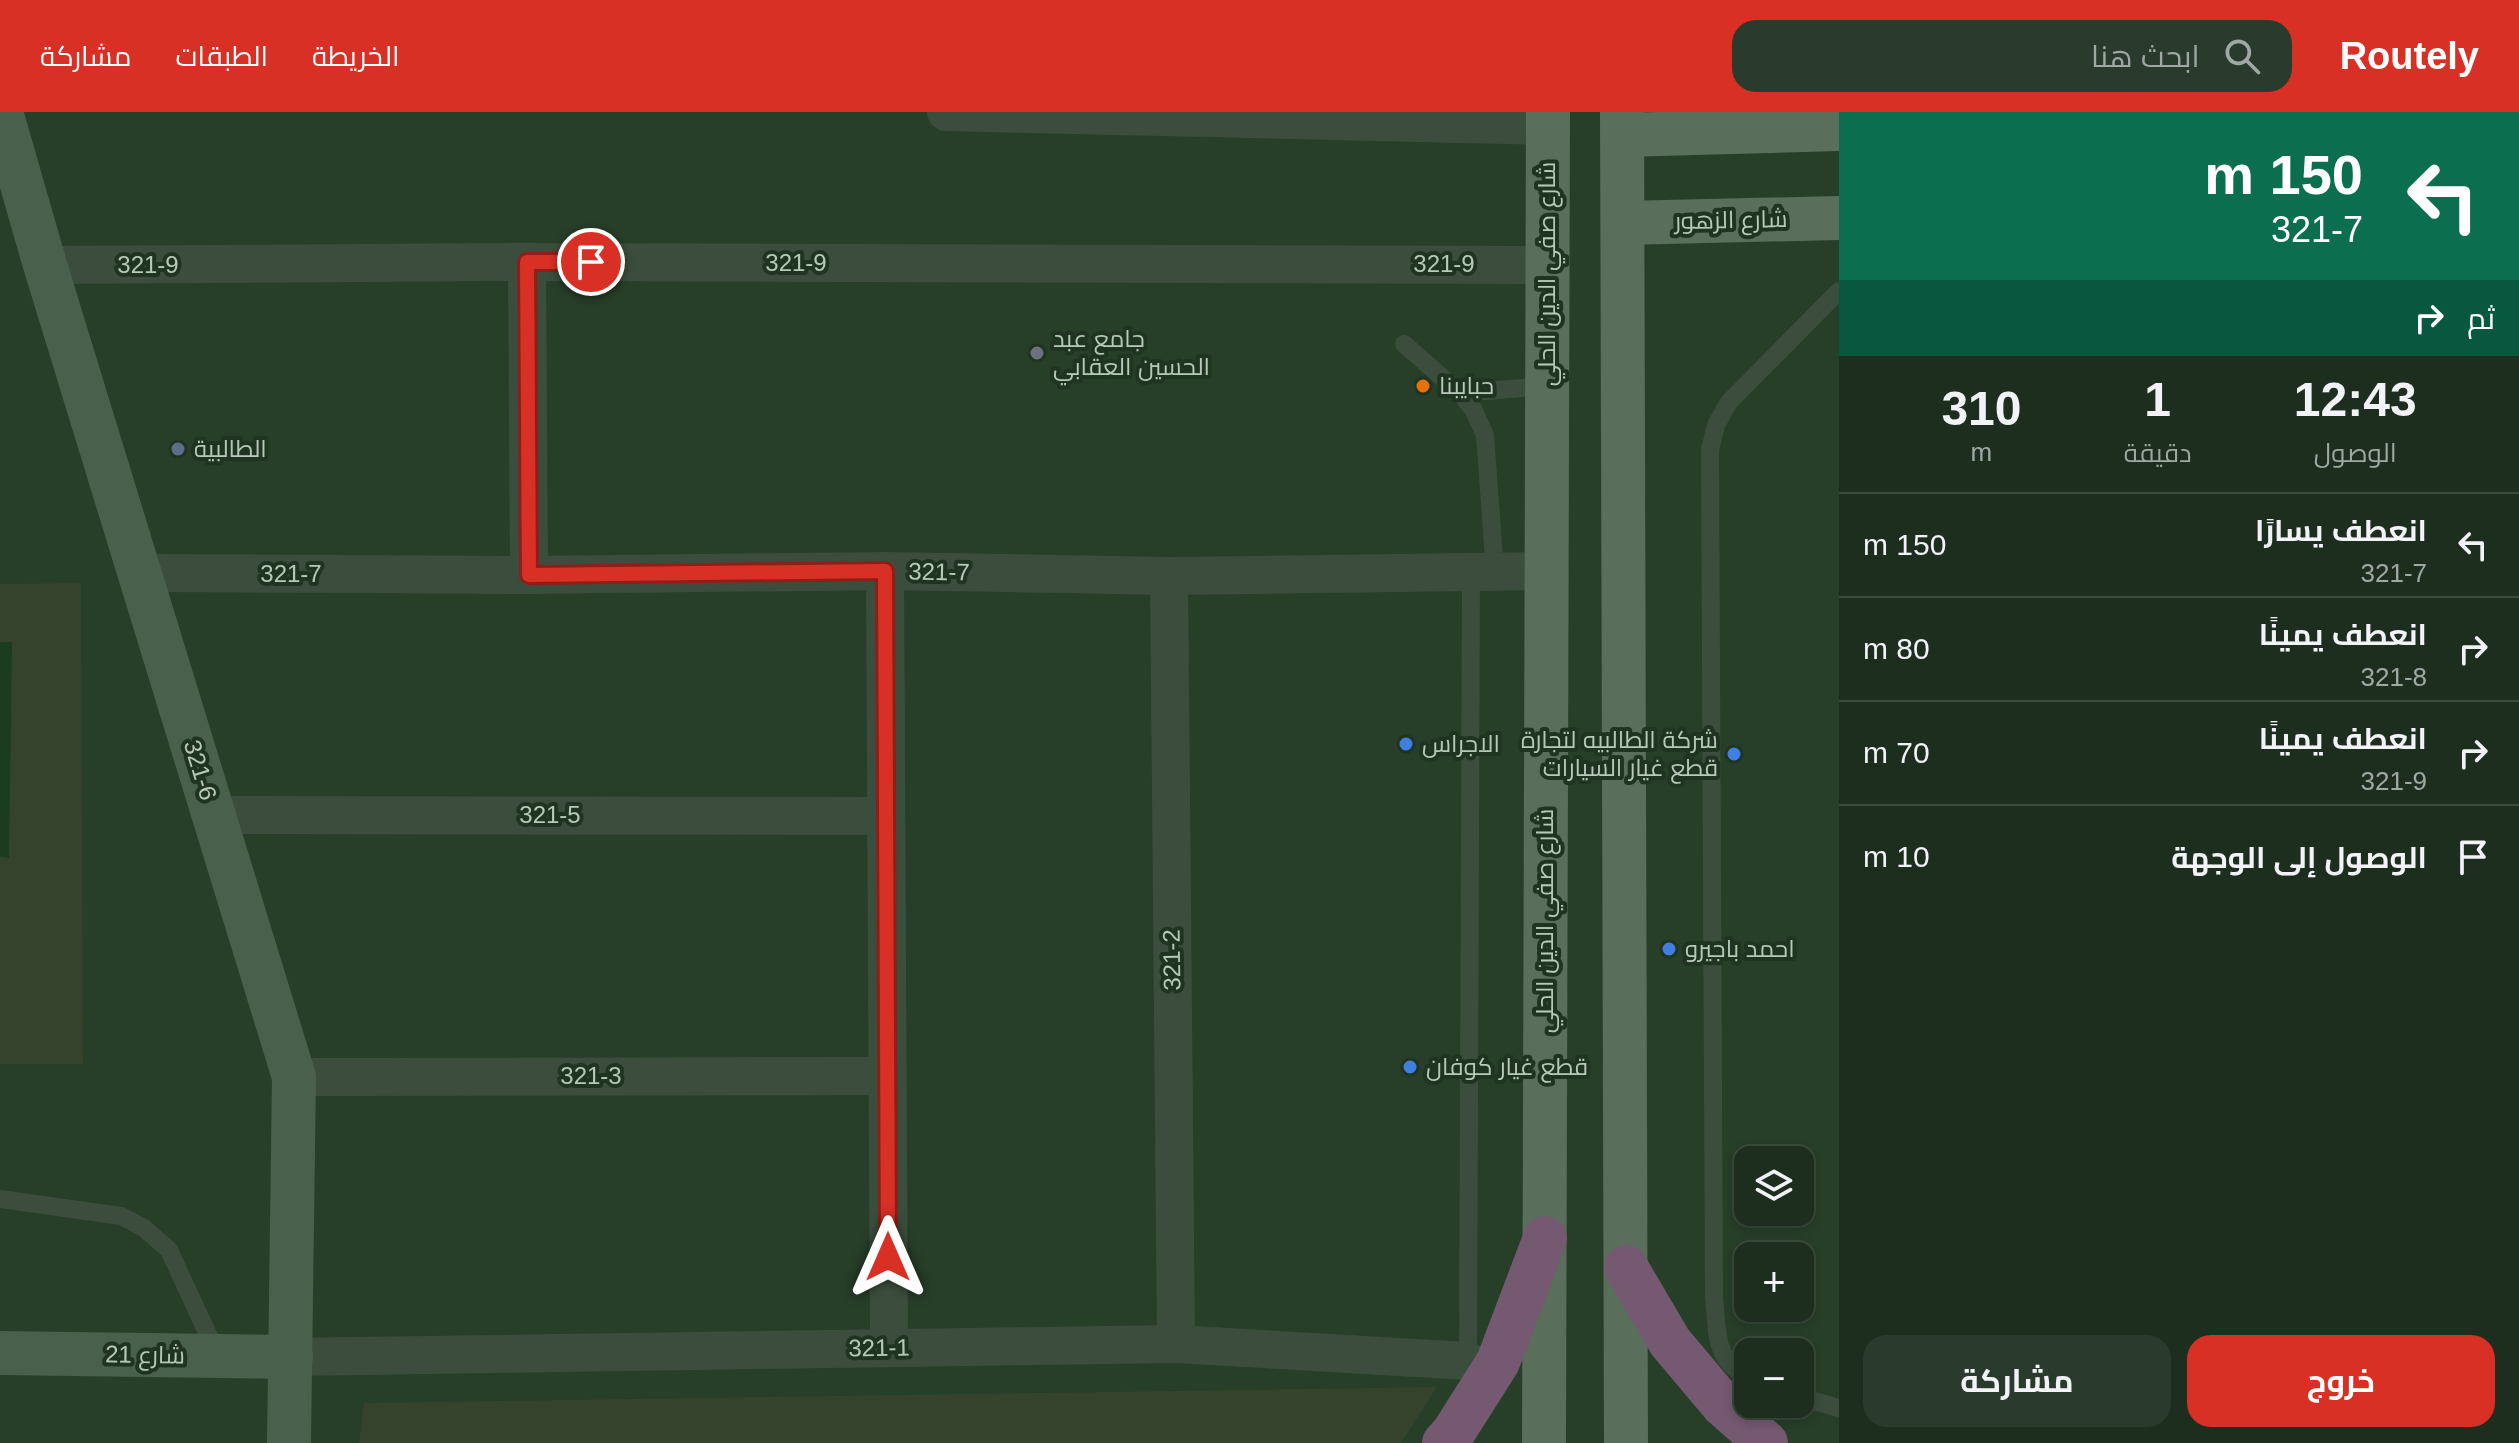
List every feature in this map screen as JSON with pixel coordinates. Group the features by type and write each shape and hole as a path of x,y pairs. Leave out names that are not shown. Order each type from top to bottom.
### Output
{"highway":[{"path":"1444,1443 1498,1362 1545,1238"},
{"path":"1626,1267 1670,1342 1723,1405 1766,1443"}],"main road":[{"name":"شارع صفي الدين الحلي","path":"1544,1443 1548,119"},
{"path":"1626,1443 1622,124 1839,129"},
{"name":"شارع الزهور","path":"1623,223 1839,218"}],"street":[{"name":"321-6","path":"1,112 294,1077 289,1443"},
{"path":"946,112 1548,119"},
{"name":"321-9","path":"45,265 527,262 1547,265"},
{"path":"527,262 529,575"},
{"path":"885,571 889,1348"},
{"name":"321-7","path":"140,573 529,575 885,571 1169,576 1546,571"},
{"name":"321-2","path":"1169,576 1176,1344"},
{"name":"321-5","path":"214,815 886,816"},
{"name":"321-3","path":"294,1077 887,1076"},
{"name":"321-1","path":"291,1357 1176,1344 1468,1361"},
{"name":"شارع 21","path":"0,1353 291,1357"}],"lane":[{"path":"1734,1370 1719,1350 1714,1298 1710,450 1716,425 1729,402 1839,291"},
{"path":"1404,344 1460,393 1473,409 1485,435 1468,1361"},
{"path":"1460,393 1547,386"},
{"path":"0,1199 121,1216 144,1228 169,1250 218,1356"},
{"path":"1814,1401 1839,1408"}],"shaded area":[{"path":"81,583 83,1064 0,1064 0,584"},
{"path":"0,642 12,642 9,858 0,857"},
{"path":"1437,1387 1401,1443 359,1443 364,1403"}],"place":[{"name":"جامع عبد الحسين العقابي","path":"1037,353"},
{"name":"حبايبنا","path":"1423,386"},
{"name":"الطالبية","path":"178,449"},
{"name":"الاجراس","path":"1406,744"},
{"name":"شركة الطالبيه لتجارة قطع غيار السيارات","path":"1734,754"},
{"name":"احمد باجيرو","path":"1669,949"},
{"name":"قطع غيار كوفان","path":"1410,1067"}],"route":[{"path":"591,262 527,262 529,575 885,571 888,1257"}]}
